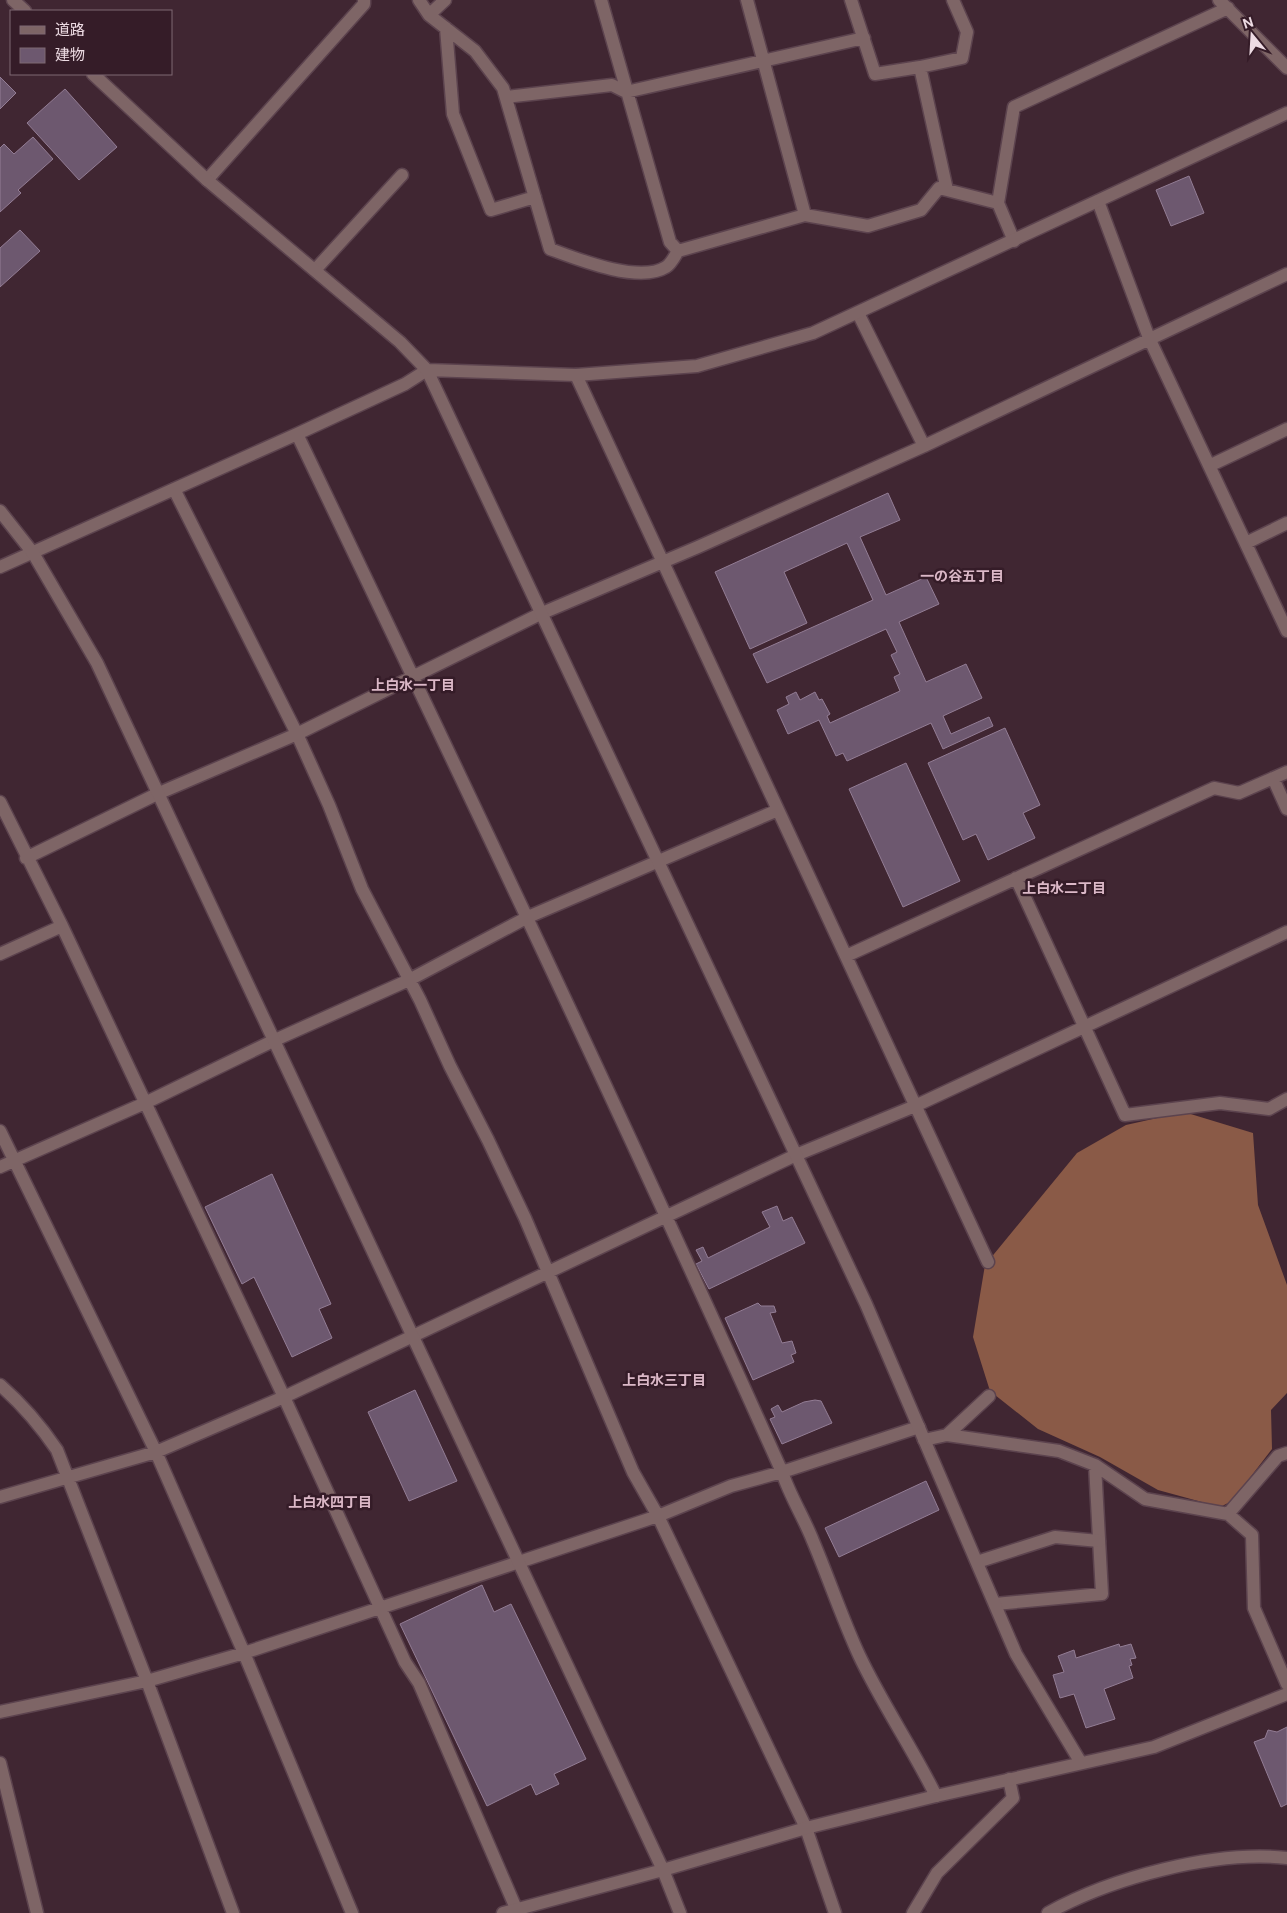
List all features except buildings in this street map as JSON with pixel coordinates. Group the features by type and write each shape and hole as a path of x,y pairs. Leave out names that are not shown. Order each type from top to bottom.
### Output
{"street":[{"path":"13,0 24,10"},
{"path":"207,180 364,4 364,0"},
{"path":"420,0 429,15 475,50 503,88 550,249 595,266 641,273 666,266 678,251 806,215 868,226 921,210 938,188 998,203"},
{"path":"429,15 445,0"},
{"path":"601,0 670,242 678,251"},
{"path":"747,0 806,215"},
{"path":"851,0 875,74 962,58 967,32 953,0"},
{"path":"1014,240 998,203 1014,107 1223,4 1287,68"},
{"path":"446,28 453,114 491,210 535,197"},
{"path":"506,97 612,85 626,92 864,38"},
{"path":"920,67 947,190"},
{"path":"94,75 207,180 400,342 427,370 540,614 866,1304 1016,1654 1081,1764"},
{"path":"0,567 297,434 404,384 427,370 576,375 697,366 813,333 1287,113"},
{"path":"315,270 402,174"},
{"path":"1098,201 1149,338 1211,465 1287,631"},
{"path":"26,858 157,794 297,734 540,614 664,562 924,446 1287,274"},
{"path":"858,313 924,446"},
{"path":"576,375 988,1262"},
{"path":"1211,465 1287,429"},
{"path":"297,434 528,917 667,1216 782,1472 789,1492 813,1540 859,1654 890,1717 917,1757 936,1796"},
{"path":"174,489 297,734 329,805 362,889 488,1140 633,1472 658,1516 806,1828 835,1913"},
{"path":"0,511 33,553 97,663 520,1563 663,1870 680,1913"},
{"path":"1246,543 1287,524"},
{"path":"846,956 1214,788 1239,793 1287,772"},
{"path":"1273,778 1287,809"},
{"path":"0,802 26,858 62,926 284,1397 382,1608 405,1662 423,1691 517,1910"},
{"path":"0,1166 14,1162 145,1103 275,1040 409,980 528,917 658,863 778,810"},
{"path":"1016,878 1125,1115 1220,1103 1269,1109 1287,1100"},
{"path":"0,954 62,926"},
{"path":"0,1497 156,1452 284,1397 413,1334 548,1274 796,1155 915,1106 1287,932"},
{"path":"0,1131 156,1452 244,1653 352,1913"},
{"path":"0,1385 21,1403 40,1425 56,1450 147,1681 233,1913"},
{"path":"947,1435 989,1396"},
{"path":"0,1712 147,1681 244,1653 658,1516 731,1486 782,1472 919,1427"},
{"path":"924,1440 947,1435 1059,1451 1095,1465 1145,1499 1228,1514 1252,1534 1254,1608 1287,1684"},
{"path":"1228,1514 1278,1456 1287,1453"},
{"path":"995,1604 1102,1594 1095,1465"},
{"path":"977,1562 1055,1537 1099,1541"},
{"path":"503,1913 663,1870 806,1828 1009,1779 1154,1747 1287,1694"},
{"path":"0,1763 37,1913"},
{"path":"913,1913 937,1873 1013,1798 1009,1779"},
{"path":"1048,1913 1074,1899 1135,1877 1218,1859 1287,1858"}],"shaded area":[{"path":"1184,1112 1253,1133 1258,1205 1287,1285 1287,1393 1271,1410 1272,1449 1232,1501 1220,1507 1158,1490 1100,1457 1038,1429 990,1391 973,1337 985,1265 1077,1153 1126,1125"}],"district":[{"name":"一の谷五丁目","path":"962,576"},
{"name":"上白水一丁目","path":"413,685"},
{"name":"上白水二丁目","path":"1064,888"},
{"name":"上白水三丁目","path":"664,1380"},
{"name":"上白水四丁目","path":"330,1502"}]}
